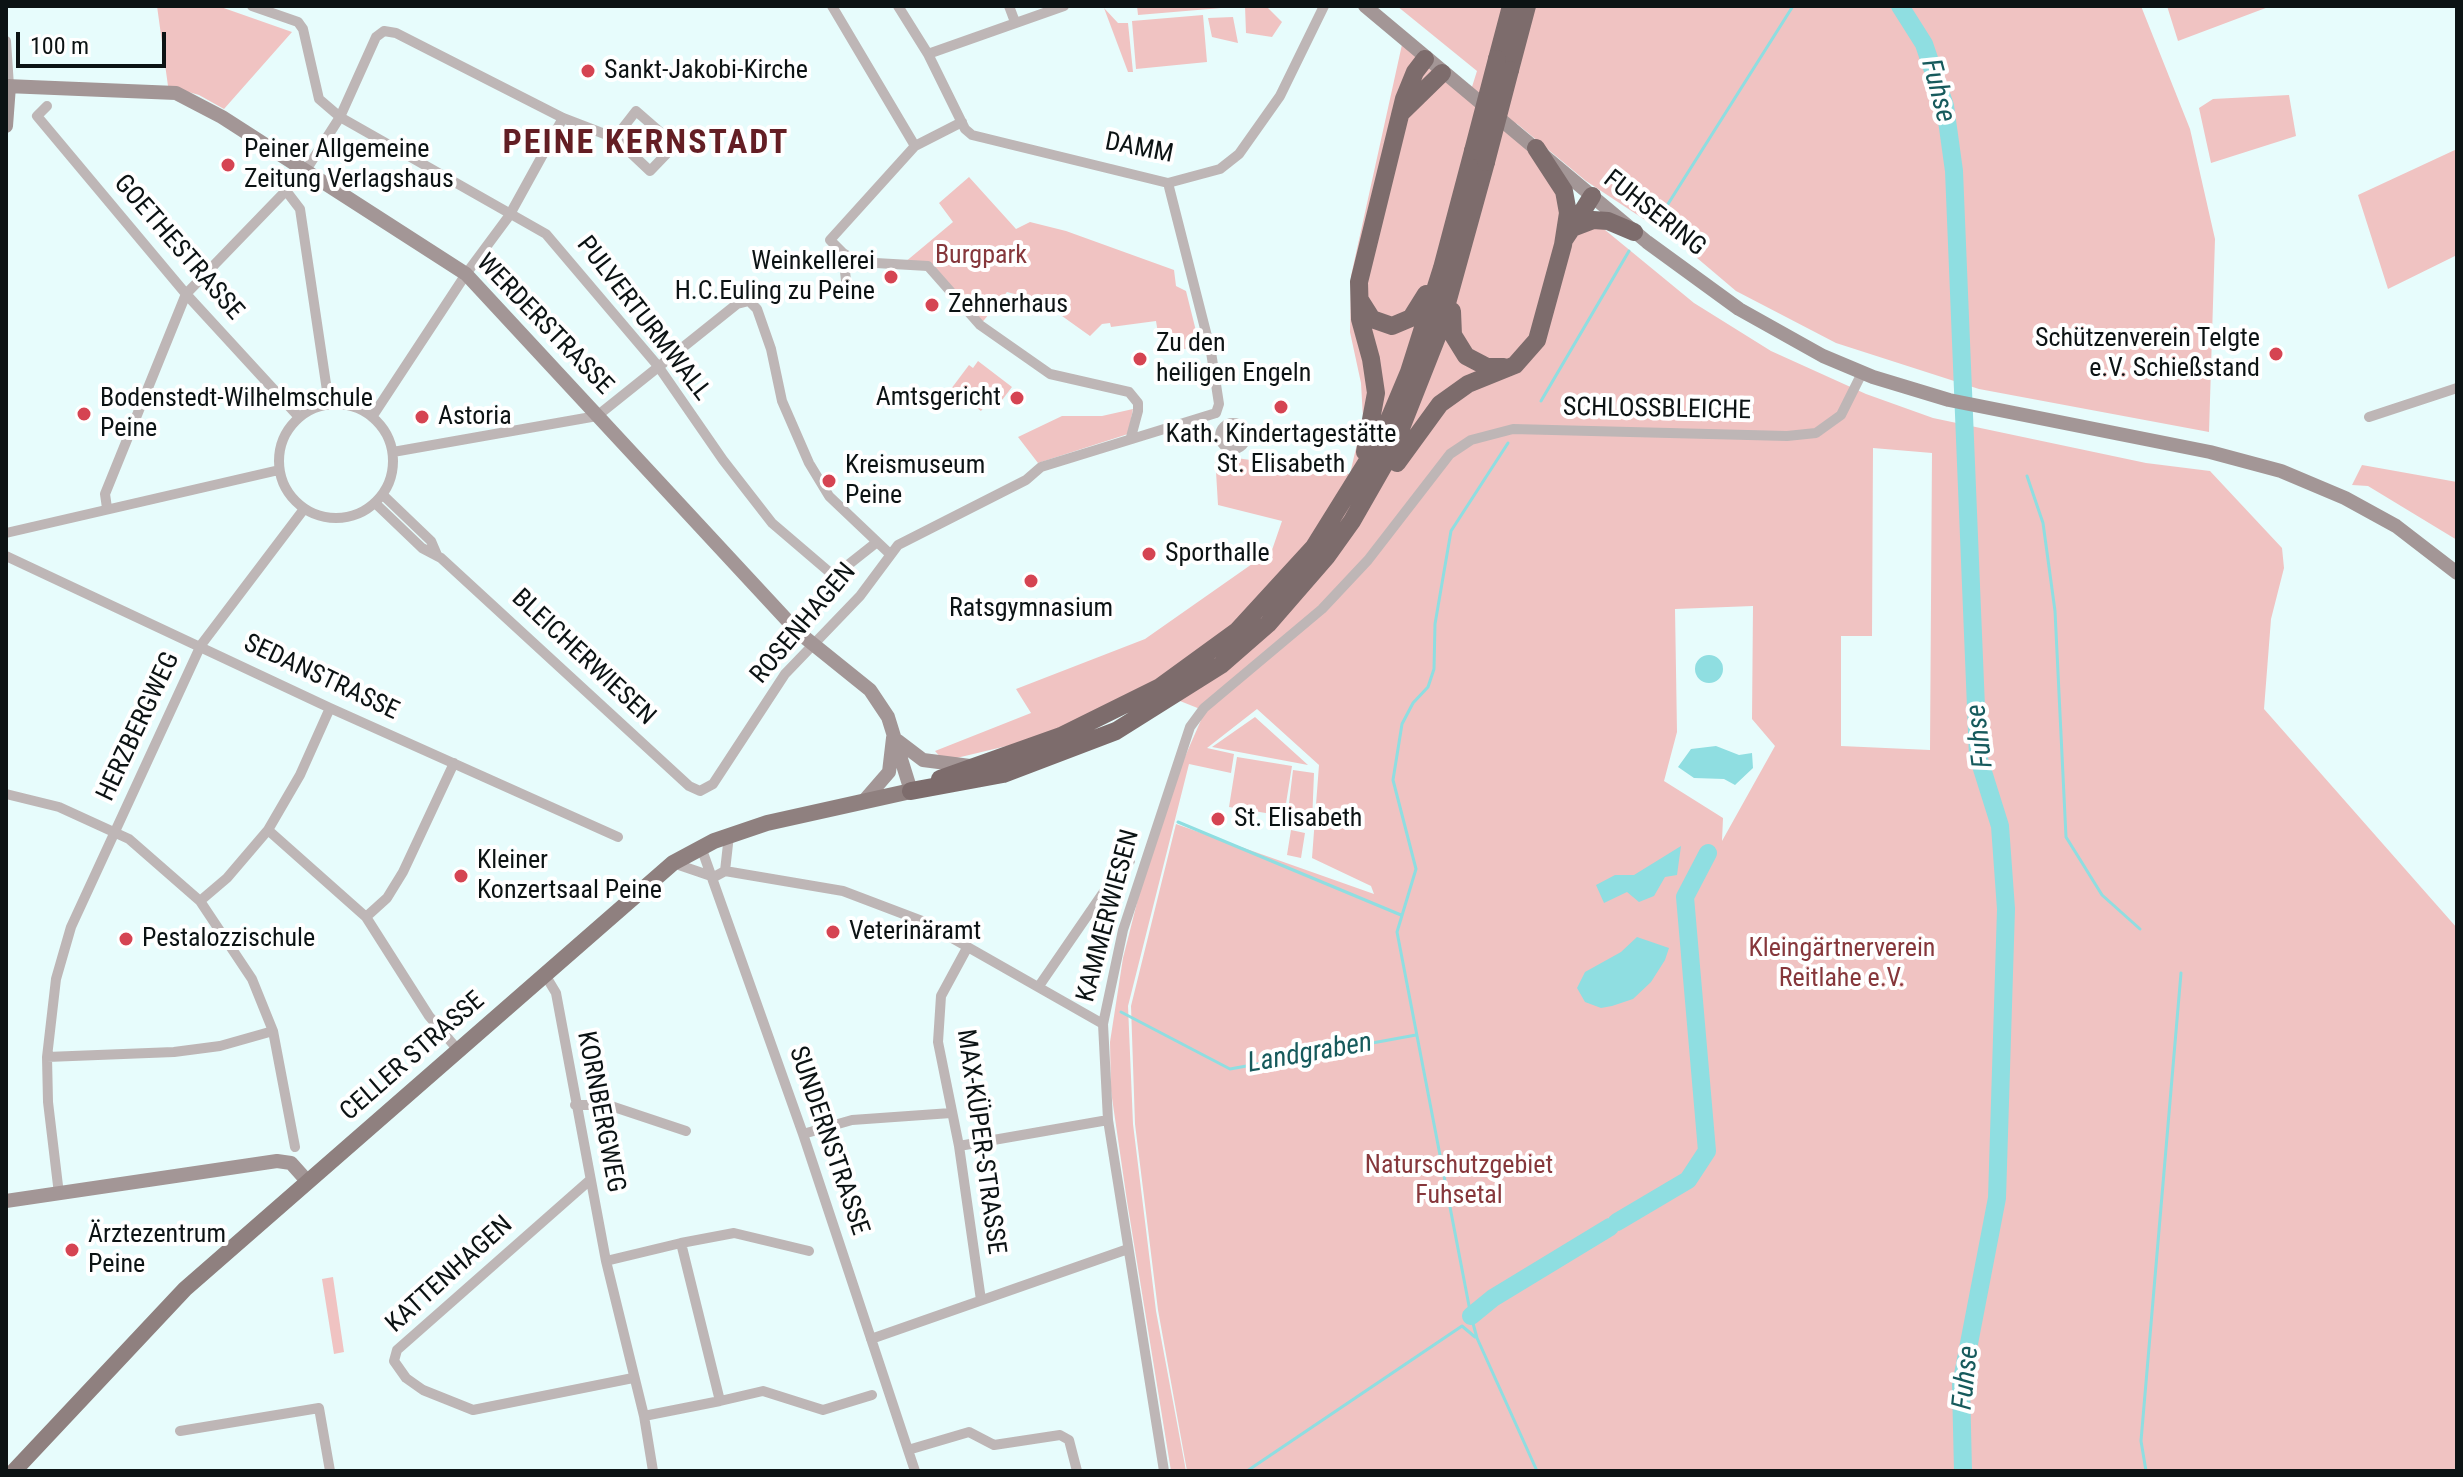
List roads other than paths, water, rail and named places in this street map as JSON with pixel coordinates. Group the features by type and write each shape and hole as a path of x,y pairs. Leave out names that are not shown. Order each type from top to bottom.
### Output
{"highway":[{"path":"1504,65 1511,6"},
{"path":"911,791 970,782 1025,768 1116,731 1221,665 1268,624 1327,556 1364,486 1410,411 1452,290 1480,156 1504,65 1527,6"},
{"path":"1364,486 1376,393 1374,370 1360,319 1361,268 1408,85 1425,59"},
{"path":"1400,114 1442,73"},
{"path":"1536,148 1564,191 1568,227"},
{"path":"911,791 1108,716 1197,661 1263,606 1364,486 1409,372 1480,156"},
{"path":"1364,486 1384,482 1423,422 1440,404 1475,380 1515,365 1528,353 1540,333 1568,227 1581,199 1592,196"},
{"path":"1568,227 1601,220 1634,232"},
{"path":"1359,295 1362,308 1372,319 1385,325 1399,325 1416,313 1442,268"},
{"path":"1452,290 1451,327 1460,350 1487,367 1515,365"}],"main road":[{"name":"CELLER STRASSE","path":"14,1471 185,1289 673,863 729,835 783,818 911,791"}],"street":[{"name":"PULVERTURMWALL","path":"252,6 298,22 303,29 319,99 340,117 451,178 509,216 546,234 567,255 658,366 723,460 772,523 834,576 877,542"},
{"path":"832,6 915,146"},
{"path":"898,6 928,54 962,122 915,146 830,240 858,262 928,266 980,325 1050,374 1129,392 1138,403 1131,437"},
{"path":"1009,6 1015,22"},
{"path":"928,54 1064,6"},
{"name":"DAMM","path":"962,122 972,135 999,143 1168,183 1220,169 1234,160 1280,96 1324,6"},
{"name":"FUHSERING","path":"1365,6 1634,232 1739,309 1823,356 1862,373 1949,400 2210,452 2281,471 2345,498 2396,526 2457,573"},
{"path":"107,508 105,494 186,294 306,170 340,117 376,37 384,31 396,33 563,118 615,138 650,171 675,145 636,111 615,138"},
{"path":"6,41 6,126"},
{"name":"WERDERSTRASSE","path":"7,86 176,93 306,170 466,274 812,643 870,690 895,735 911,791"},
{"name":"GOETHESTRASSE","path":"47,106 37,116 186,294 299,417"},
{"path":"372,417 466,274 509,216 563,118"},
{"path":"1168,183 1211,352 1217,409 1224,426"},
{"path":"287,192 300,209 329,404"},
{"path":"843,253 847,290"},
{"path":"393,452 597,416 737,304 749,301 757,309 771,349 782,401 809,463 829,496 889,553"},
{"name":"SCHLOSSBLEICHE","path":"1433,474 1450,454 1471,440 1513,429 1787,436 1816,433 1841,415 1862,373"},
{"path":"2369,417 2457,388"},
{"path":"329,404 352,406 372,417 386,433 393,452 392,474 379,499 349,517 335,519 304,509 287,492 279,470 282,440 299,417 329,404"},
{"name":"ROSENHAGEN","path":"700,791 713,784 785,674 860,596 889,553 921,533 1026,480 1041,467 1217,409"},
{"path":"6,533 279,470"},
{"name":"KAMMERWIESEN","path":"1164,1471 1108,1120 1103,1024 1123,930 1190,727 1204,708 1322,609 1368,560 1433,474"},
{"name":"BLEICHERWIESEN","path":"379,499 422,548 437,555 689,786 700,791"},
{"name":"HERZBERGWEG","path":"295,1147 273,1031 252,979 200,901 129,839 115,832 201,645 304,509"},
{"name":"SEDANSTRASSE","path":"6,556 330,708 618,837"},
{"path":"200,901 227,878 268,830 300,775 330,708"},
{"path":"895,735 923,760 974,766"},
{"path":"863,802 889,772 895,735"},
{"path":"366,917 387,898 403,872 454,763"},
{"path":"6,794 59,807 115,832 84,895 63,951 51,1008 47,1057 48,1102 59,1194"},
{"path":"268,830 366,917 429,1016 458,1050"},
{"path":"725,871 729,835"},
{"name":"SUNDERNSTRASSE","path":"701,847 803,1134 915,1471"},
{"name":"KAMMERWIESEN","path":"1039,986 1114,877 1130,861"},
{"path":"673,863 714,877 725,871 843,891 922,921 1103,1024"},
{"name":"MAX-KÜPER-STRASSE","path":"967,948 941,996 938,1042 959,1146 981,1300"},
{"name":"KORNBERGWEG","path":"544,973 556,993 606,1261 644,1416 653,1471"},
{"path":"47,1057 174,1052 220,1046 273,1031"},
{"path":"575,1105 608,1105 686,1131"},
{"path":"803,1134 852,1120 951,1113"},
{"path":"959,1146 1108,1120"},
{"path":"6,1201 277,1161 291,1163 308,1182"},
{"name":"KATTENHAGEN","path":"590,1180 397,1350 394,1361 406,1378 423,1390 473,1410 633,1378"},
{"path":"606,1261 734,1233 809,1251"},
{"path":"681,1243 720,1401"},
{"path":"871,1339 1128,1249"},
{"path":"644,1416 763,1391 823,1410 872,1395"},
{"path":"180,1431 319,1408 330,1471"},
{"path":"908,1450 969,1432 994,1445 1060,1435 1069,1440 1077,1471"}],"water":[{"path":"1709,655 1719,659 1723,669 1719,679 1709,683 1699,679 1695,669 1699,659"},
{"path":"1716,746 1739,755 1752,753 1753,768 1735,785 1724,779 1694,778 1678,767 1691,749"},
{"path":"1681,846 1677,875 1665,877 1654,896 1639,902 1627,892 1604,903 1596,885 1615,875 1634,875"},
{"path":"1637,937 1669,948 1651,982 1633,999 1612,1006 1601,1008 1585,1002 1577,988 1585,972 1621,952"}],"waterway":[{"path":"1656,223 1793,6"},
{"name":"Fuhse","path":"1900,6 1924,44 1945,106 1954,171 1978,756 2000,826 2006,909 1997,1198 1961,1385 1963,1471"},
{"path":"1541,401 1629,251"},
{"path":"1508,443 1451,531 1435,624 1434,669 1428,687 1413,703 1402,724 1393,780 1416,869 1397,932 1471,1316 1477,1338 1537,1471"},
{"path":"2027,476 2043,523 2055,611 2066,837 2102,895 2140,929"},
{"path":"1178,822 1401,915"},
{"path":"1617,1222 1688,1180 1707,1151 1685,897 1708,853"},
{"path":"2146,1471 2141,1441 2181,973"},
{"name":"Landgraben","path":"1121,1012 1230,1069 1416,1035"},
{"path":"1471,1316 1493,1298 1610,1227"},
{"path":"1247,1471 1462,1326 1475,1337"}],"place":[{"name":"Sankt-Jakobi-Kirche","path":"588,71"},
{"name":"Peiner Allgemeine Zeitung Verlagshaus","path":"228,165"},
{"name":"Weinkellerei H.C.Euling zu Peine","path":"891,277"},
{"name":"Zehnerhaus","path":"932,305"},
{"name":"Schützenverein Telgte e.V. Schießstand","path":"2276,354"},
{"name":"Zu den heiligen Engeln","path":"1140,359"},
{"name":"Amtsgericht","path":"1017,398"},
{"name":"Kath. Kindertagestätte St. Elisabeth","path":"1281,407"},
{"name":"Bodenstedt-Wilhelmschule Peine","path":"84,414"},
{"name":"Astoria","path":"422,417"},
{"name":"Kreismuseum Peine","path":"829,481"},
{"name":"Sporthalle","path":"1149,554"},
{"name":"Ratsgymnasium","path":"1031,581"},
{"name":"St. Elisabeth","path":"1218,819"},
{"name":"Kleiner Konzertsaal Peine","path":"461,876"},
{"name":"Veterinäramt","path":"833,932"},
{"name":"Pestalozzischule","path":"126,939"},
{"name":"Ärztezentrum Peine","path":"72,1250"}],"district":[{"name":"PEINE KERNSTADT","path":"646,144"}],"park label":[{"name":"Burgpark","path":"981,256"},
{"name":"Kleingärtnerverein Reitlahe e.V.","path":"1842,964"},
{"name":"Naturschutzgebiet Fuhsetal","path":"1459,1181"}]}
